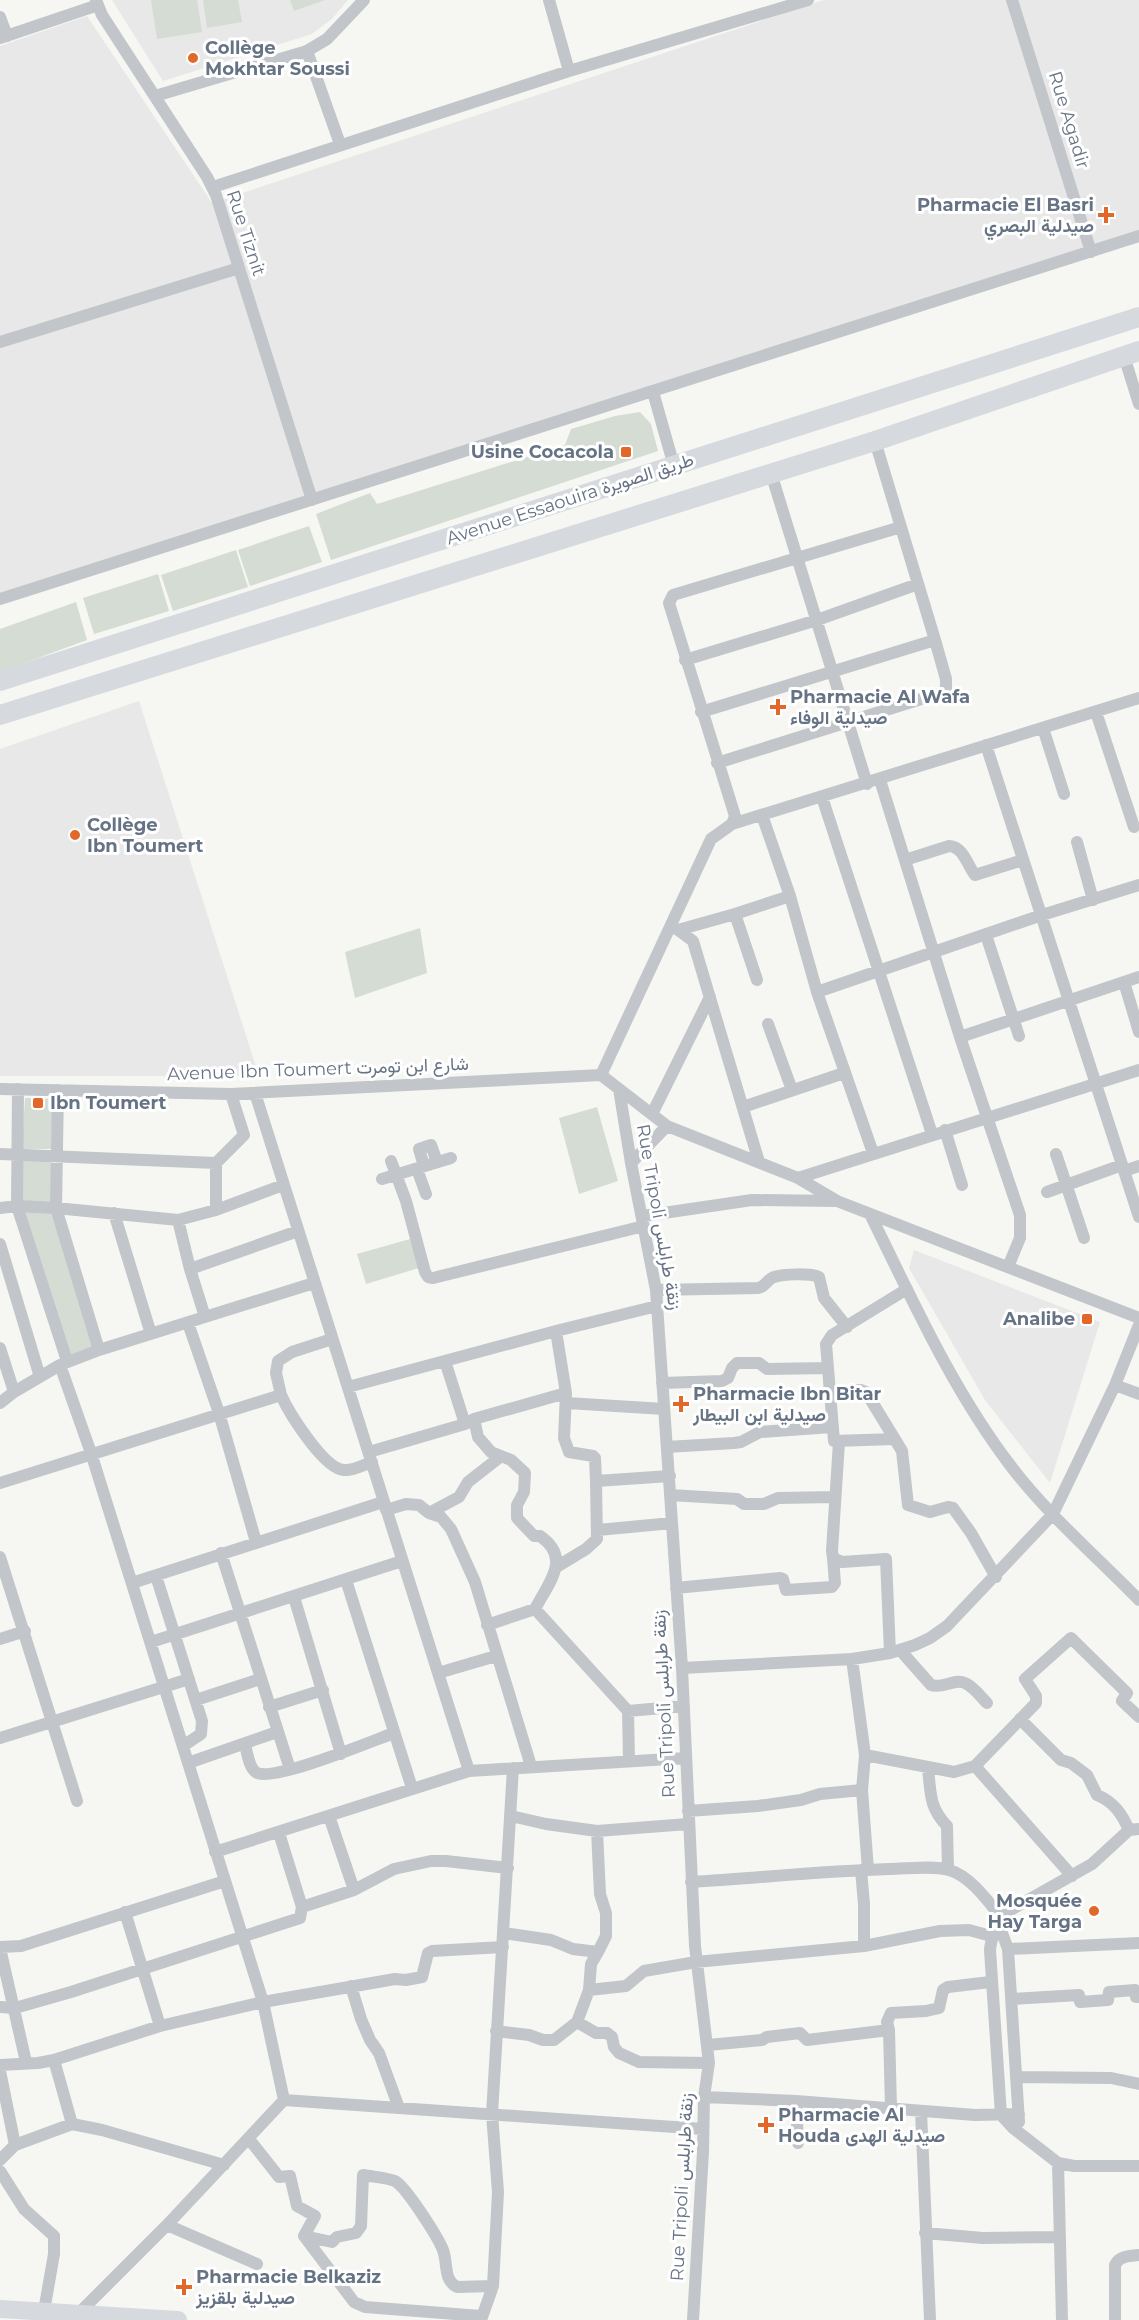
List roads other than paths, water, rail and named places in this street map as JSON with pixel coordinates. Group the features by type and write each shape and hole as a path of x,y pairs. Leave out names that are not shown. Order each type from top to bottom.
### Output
{"main road":[{"name":"Avenue Essaouira طريق الصويرة","path":"0,681 1139,316"},
{"name":"Avenue Essaouira طريق الصويرة","path":"0,716 876,441 1131,354"},
{"path":"0,2309 178,2320"}],"street":[{"path":"155,96 308,51 327,39 364,0"},
{"path":"549,0 569,71"},
{"path":"213,187 340,144 780,4 808,0"},
{"name":"Rue Agadir","path":"1012,0 1092,252"},
{"path":"0,17 4,37 97,2"},
{"name":"Rue Tiznit","path":"97,2 213,187 312,500"},
{"path":"308,51 340,144"},
{"path":"0,599 1139,236"},
{"path":"0,342 239,268"},
{"path":"1131,354 1139,404"},
{"path":"653,392 674,466"},
{"path":"717,763 943,694 946,691 946,679 876,441"},
{"path":"771,473 867,784"},
{"path":"732,824 735,816 669,603 673,595 901,526"},
{"path":"685,660 817,620 918,584"},
{"path":"701,712 935,640"},
{"path":"1139,698 732,824 711,839 674,928 601,1075 667,1126 798,1178 837,1201 1139,1318"},
{"path":"1096,712 1134,827"},
{"path":"1043,728 1064,794"},
{"path":"986,745 1139,1216"},
{"path":"880,780 960,1037 1021,1221 1020,1238 1008,1267"},
{"path":"822,797 878,970 939,1132 962,1185"},
{"path":"762,815 790,896 817,992 873,1153"},
{"path":"1077,842 1093,900"},
{"path":"904,860 949,846 956,847 975,875 1023,860"},
{"path":"817,992 1042,915 1139,885"},
{"path":"674,928 735,914 790,896"},
{"path":"735,914 758,980"},
{"path":"674,928 693,941 759,1162"},
{"path":"986,935 1019,1036"},
{"path":"960,1037 1139,977"},
{"path":"1124,982 1139,1032"},
{"path":"651,1114 710,997"},
{"path":"768,1024 792,1090"},
{"path":"798,1178 1139,1070"},
{"path":"743,1107 844,1073"},
{"name":"Avenue Ibn Toumert شارع ابن تومرت","path":"0,1089 231,1094 601,1075"},
{"path":"18,1089 17,1206 63,1363 263,2002 284,2100"},
{"name":"Rue Tripoli زنقة طرابلس","path":"619,1089 656,1290 682,1668 696,1962 708,2045 709,2063 704,2097 693,2320"},
{"path":"58,1090 56,1208 99,1350"},
{"path":"255,1093 469,1771"},
{"path":"216,1210 216,1163 243,1135 231,1094"},
{"path":"631,1163 667,1126"},
{"path":"426,1194 420,1168 419,1149 431,1145 437,1162"},
{"path":"0,1154 216,1163"},
{"path":"1056,1154 1084,1238"},
{"path":"382,1179 451,1158"},
{"path":"391,1161 425,1272 428,1277 432,1278 643,1221 752,1200 837,1201"},
{"path":"1047,1192 1123,1168 1139,1166"},
{"path":"0,1208 17,1206 56,1208 178,1220 216,1210 283,1185"},
{"path":"114,1213 152,1334"},
{"path":"870,1214 907,1289 983,1428 1031,1491 1139,1600"},
{"path":"178,1220 205,1317"},
{"path":"190,1269 298,1231"},
{"path":"0,1244 40,1377"},
{"path":"656,1290 758,1288 763,1287 774,1277 812,1274 819,1276 824,1298 847,1327"},
{"path":"0,1403 63,1363 314,1283"},
{"path":"895,1439 834,1442 827,1339 907,1289"},
{"path":"348,1387 657,1306"},
{"path":"188,1323 219,1413 256,1542"},
{"path":"682,1668 852,1659 895,1652 930,1638 947,1626 996,1577 1053,1514 1115,1385 1139,1325"},
{"path":"487,1625 535,1609 558,1566 594,1544 597,1539 595,1458 572,1453 567,1449 564,1438 567,1398 556,1331"},
{"path":"332,1339 292,1352 278,1361 276,1373 281,1395 287,1408 307,1437 335,1467 346,1471 371,1457 469,1421 567,1398 664,1409"},
{"path":"0,1348 14,1392"},
{"path":"445,1361 469,1421 478,1437 491,1452 511,1460 525,1473 524,1492 515,1513 534,1536 540,1536 550,1543 557,1554 558,1566"},
{"path":"662,1383 722,1381 728,1378 736,1363 759,1363 767,1370 828,1368"},
{"path":"1115,1385 1139,1394"},
{"path":"830,1392 864,1390 903,1455 908,1505 930,1512 953,1508 971,1533 996,1577"},
{"path":"0,1483 281,1395"},
{"path":"667,1447 735,1443 760,1432 832,1427"},
{"path":"676,1588 780,1578 783,1579 786,1590 832,1587 835,1583 833,1558 839,1442"},
{"path":"429,1513 459,1497 468,1482 500,1457"},
{"path":"596,1481 670,1476"},
{"path":"670,1495 737,1499 744,1504 764,1504 778,1498 835,1497"},
{"path":"132,1583 256,1542 384,1505 419,1505 446,1522 476,1582 496,1656 531,1766"},
{"path":"598,1530 672,1523"},
{"path":"221,1553 290,1769"},
{"path":"0,1557 77,1801"},
{"path":"833,1558 843,1562 886,1559 895,1652 931,1685 965,1683 987,1703"},
{"path":"151,1642 402,1562"},
{"path":"156,1576 196,1700 202,1730 198,1737 183,1746"},
{"path":"346,1580 412,1788"},
{"path":"294,1597 342,1754"},
{"path":"535,1609 628,1711 629,1761"},
{"path":"0,1639 25,1632"},
{"path":"865,1755 928,1769 954,1772 975,1766 1036,1703 1036,1696 1025,1679 1071,1638 1127,1693 1122,1701 1139,1717"},
{"path":"438,1673 496,1656"},
{"path":"852,1659 865,1755 862,1790 865,1870 864,1946"},
{"path":"0,1738 189,1679"},
{"path":"196,1700 260,1679"},
{"path":"269,1707 323,1690"},
{"path":"628,1711 684,1706"},
{"path":"1020,1719 1061,1760 1071,1763 1087,1775 1097,1795 1106,1799 1134,1829 1092,1864 999,1920 991,1936 990,1982 1000,2115 1058,2163 1085,2167 1139,2166"},
{"path":"188,1762 277,1732"},
{"path":"245,1744 252,1767 257,1773 290,1769 342,1754 394,1733"},
{"path":"215,1852 469,1771 686,1758"},
{"path":"975,1766 1072,1876"},
{"path":"304,2236 350,2298 357,2304 364,2307 481,2318 493,2286 498,2192 492,2114 513,1768"},
{"path":"928,1769 935,1813 947,1826 948,1870"},
{"path":"511,1816 546,1824 597,1831 801,1800 820,1794 862,1790"},
{"path":"329,1816 354,1890"},
{"path":"496,2031 554,2040 577,2022 589,1990 591,1964 606,1936 606,1913 600,1894 597,1831"},
{"path":"0,2007 15,2008 295,1920 302,1914 302,1907 279,1833"},
{"path":"302,1907 354,1890 394,1869 431,1861 508,1868"},
{"path":"691,1882 865,1870 948,1870 967,1881 999,1920 1008,1949 1019,2114 1023,2135"},
{"path":"26,2062 0,1947 21,1946 225,1881"},
{"path":"125,1912 160,2026"},
{"path":"589,1990 626,1986 644,1971 696,1962 864,1946 940,1931 969,1930 991,1936"},
{"path":"504,1933 551,1940 573,1949 598,1952"},
{"path":"1008,1949 1139,1943"},
{"path":"0,2064 54,2060 160,2026 263,2002 395,1978 406,1980 422,1977 428,1953 432,1951 503,1947"},
{"path":"891,2108 890,2030 887,2022 891,2013 939,2008 943,1990 948,1987 990,1982"},
{"path":"351,1986 365,2029 379,2053 399,2108"},
{"path":"1012,1999 1079,1995 1080,2002 1108,2000 1109,1992 1135,1990 1136,1997 1139,1997"},
{"path":"577,2022 596,2033 607,2033 612,2037 614,2047 619,2053 632,2060 709,2063"},
{"path":"708,2045 762,2040 767,2037 800,2033 807,2040 890,2030"},
{"path":"997,2059 1016,2059"},
{"path":"54,2060 72,2124"},
{"path":"0,2072 15,2145"},
{"path":"1018,2077 1111,2078 1139,2084"},
{"path":"704,2097 796,2101 921,2111 1019,2114"},
{"path":"284,2100 703,2129"},
{"path":"78,2314 167,2225 284,2100"},
{"path":"796,2101 798,2143"},
{"path":"921,2111 930,2320"},
{"path":"0,2160 15,2145 72,2124 102,2130 224,2165"},
{"path":"249,2139 279,2177 290,2176 297,2206 315,2216 304,2236"},
{"path":"1058,2163 1062,2320"},
{"path":"0,2171 24,2209 54,2236 54,2254 44,2312"},
{"path":"304,2236 332,2242 337,2237 356,2233 361,2226 363,2175 389,2179 407,2192 442,2247 447,2274 452,2285 457,2288 493,2286"},
{"path":"167,2225 257,2264"},
{"path":"925,2233 983,2238 1059,2237"},
{"path":"1115,2320 1115,2265 1122,2258 1139,2255"}],"place":[{"name":"Collège Mokhtar Soussi","path":"193,58"},
{"name":"Pharmacie El Basri صيدلية البصري","path":"1106,215"},
{"name":"Usine Cocacola","path":"626,452"},
{"name":"Pharmacie Al Wafa صيدلية الوفاء","path":"778,707"},
{"name":"Collège Ibn Toumert","path":"75,835"},
{"name":"Ibn Toumert","path":"38,1103"},
{"name":"Analibe","path":"1087,1319"},
{"name":"Pharmacie Ibn Bitar صيدلية ابن البيطار","path":"681,1404"},
{"name":"Mosquée Hay Targa","path":"1094,1911"},
{"name":"Pharmacie Al Houda صيدلية الهدى","path":"766,2125"},
{"name":"Pharmacie Belkaziz صيدلية بلقزيز","path":"184,2287"}]}
